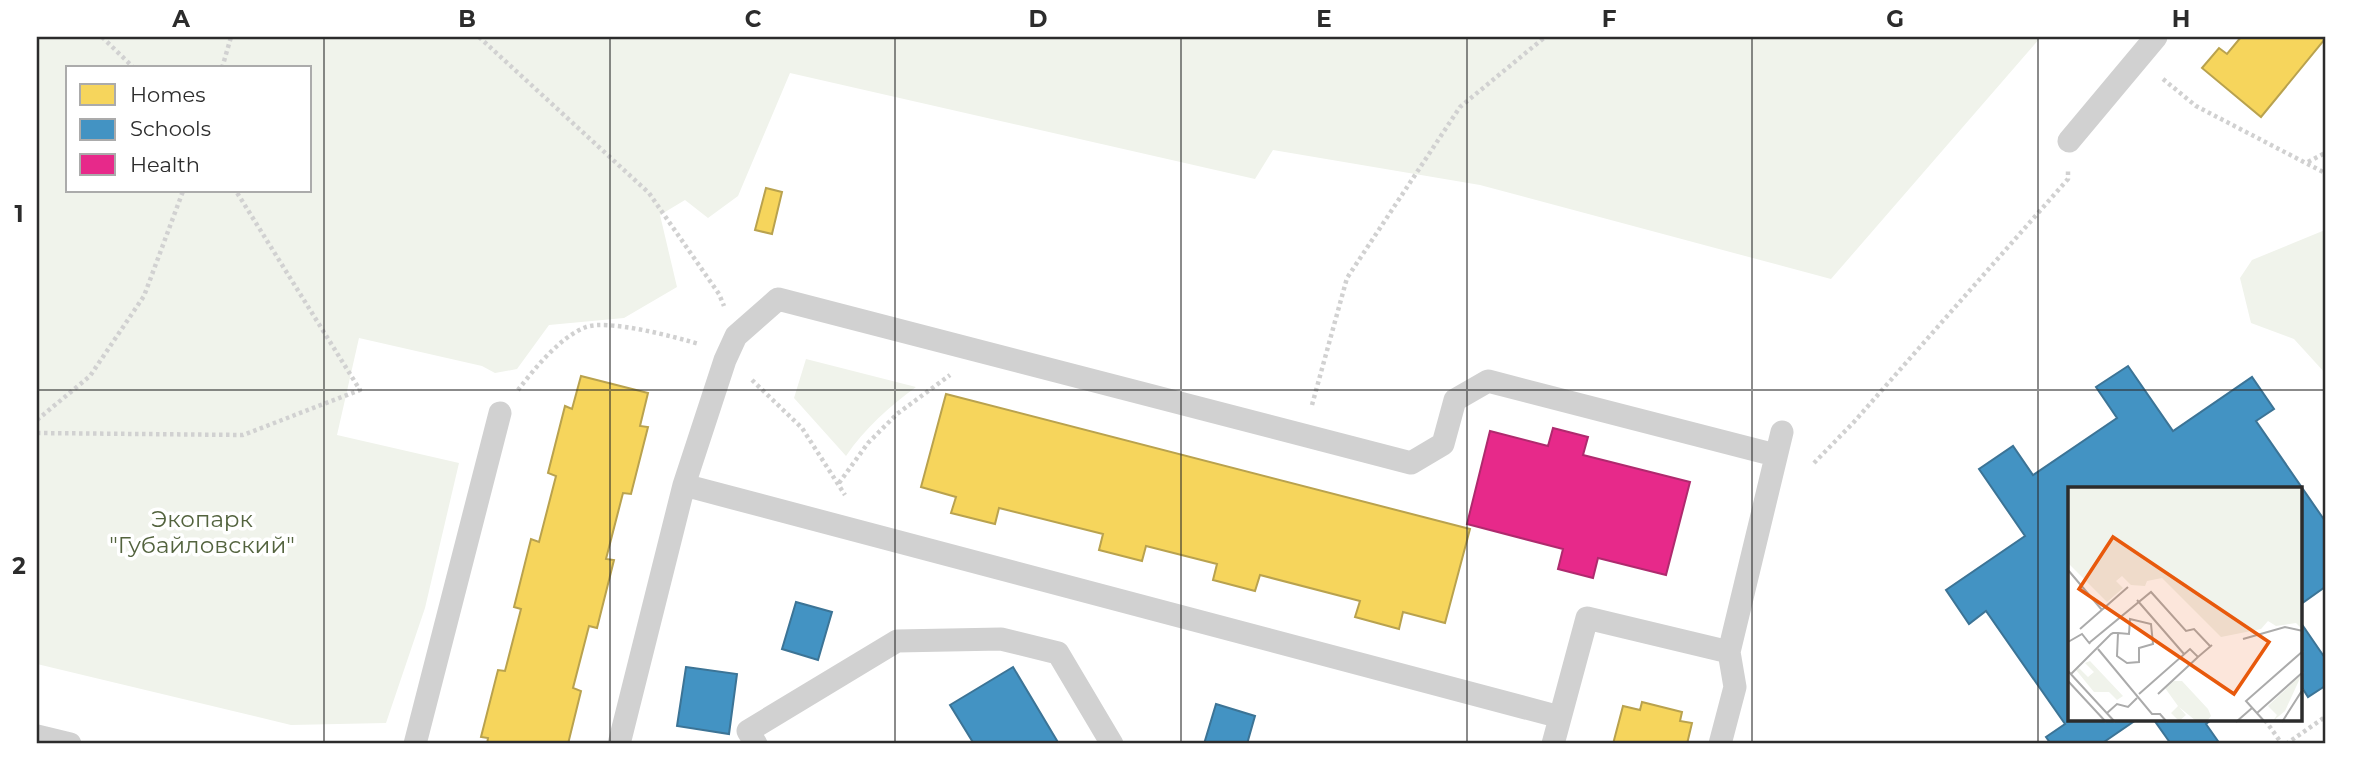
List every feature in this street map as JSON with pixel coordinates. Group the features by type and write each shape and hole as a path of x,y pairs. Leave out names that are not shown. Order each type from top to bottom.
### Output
{"lane":[{"path":"2068,141 2156,37"},
{"path":"619,744 684,485 736,336 778,299 1411,463 1443,444 1455,400 1488,381 1775,455"},
{"path":"415,744 500,413"},
{"path":"1720,744 1735,687 1729,652 1782,432"},
{"path":"684,485 1560,717"},
{"path":"1553,744 1587,618 1729,652"},
{"path":"756,744 748,731 897,641 1001,639 1058,653 1112,744"},
{"path":"37,736 70,744"}],"path":[{"path":"102,37 132,66"},
{"path":"223,66 231,37"},
{"path":"479,37 649,193 719,294 736,336"},
{"path":"1304,435 1347,278 1460,107 1545,37"},
{"path":"2138,58 2196,106 2325,173"},
{"path":"1814,463 2068,180 2068,141"},
{"path":"2307,163 2325,152"},
{"path":"37,420 90,376 144,296 183,192"},
{"path":"37,433 243,435 360,390 237,192"},
{"path":"839,483 868,443 897,414 981,352"},
{"path":"2267,722 2284,744 2325,717"}],"green space":[{"name":"Экопарк \"Губайловский\"","path":"37,37 2041,37 1831,279 1480,185 1273,150 1255,179 790,73 738,196 708,218 685,200 660,215 677,287 624,318 549,325 517,369 495,373 482,366 359,338 337,435 459,463 425,608 386,723 291,725 37,664"},
{"path":"2325,230 2325,373 2294,339 2251,323 2240,278 2252,260"},
{"path":"806,359 916,387 878,419 846,456 794,398"}],"building: Homes":[{"path":"2241,37 2325,39 2261,117 2202,68 2219,48 2227,54"},
{"path":"766,188 782,192 772,234 755,230"},
{"path":"581,376 648,393 640,426 648,427 631,494 623,493 606,559 614,560 597,628 589,626 573,688 581,691 568,744 487,744 488,738 481,737 498,670 505,671 521,609 514,607 531,539 539,542 556,476 548,473 565,406 572,409"},
{"path":"946,394 1470,529 1445,623 1403,612 1399,629 1355,617 1360,601 1260,575 1255,591 1213,580 1217,564 1146,546 1142,561 1099,550 1103,534 999,508 995,524 951,513 956,497 921,487"},
{"path":"1642,702 1682,712 1680,721 1692,723 1687,744 1613,744 1623,706 1640,710"}],"building: Schools":[{"path":"2128,366 2173,431 2252,377 2274,409 2256,421 2302,487 2068,487 2068,722 2133,722 2101,744 2051,744 2046,737 2065,724 1986,611 1969,624 1946,590 2025,536 1979,469 2013,446 2033,475 2117,418 2096,387"},
{"path":"2302,488 2325,521 2325,587 2302,603"},
{"path":"796,602 832,612 818,660 782,649"},
{"path":"2302,624 2325,658 2325,686 2308,697 2302,688"},
{"path":"686,667 737,674 729,734 677,726"},
{"path":"1013,667 1059,744 974,744 950,705"},
{"path":"1216,704 1255,716 1247,744 1204,744"},
{"path":"2155,722 2208,722 2206,724 2220,744 2171,744"}],"building: Health":[{"path":"1553,428 1588,437 1583,455 1690,482 1666,575 1598,558 1593,578 1558,569 1563,549 1467,524 1490,431 1548,446"}]}
